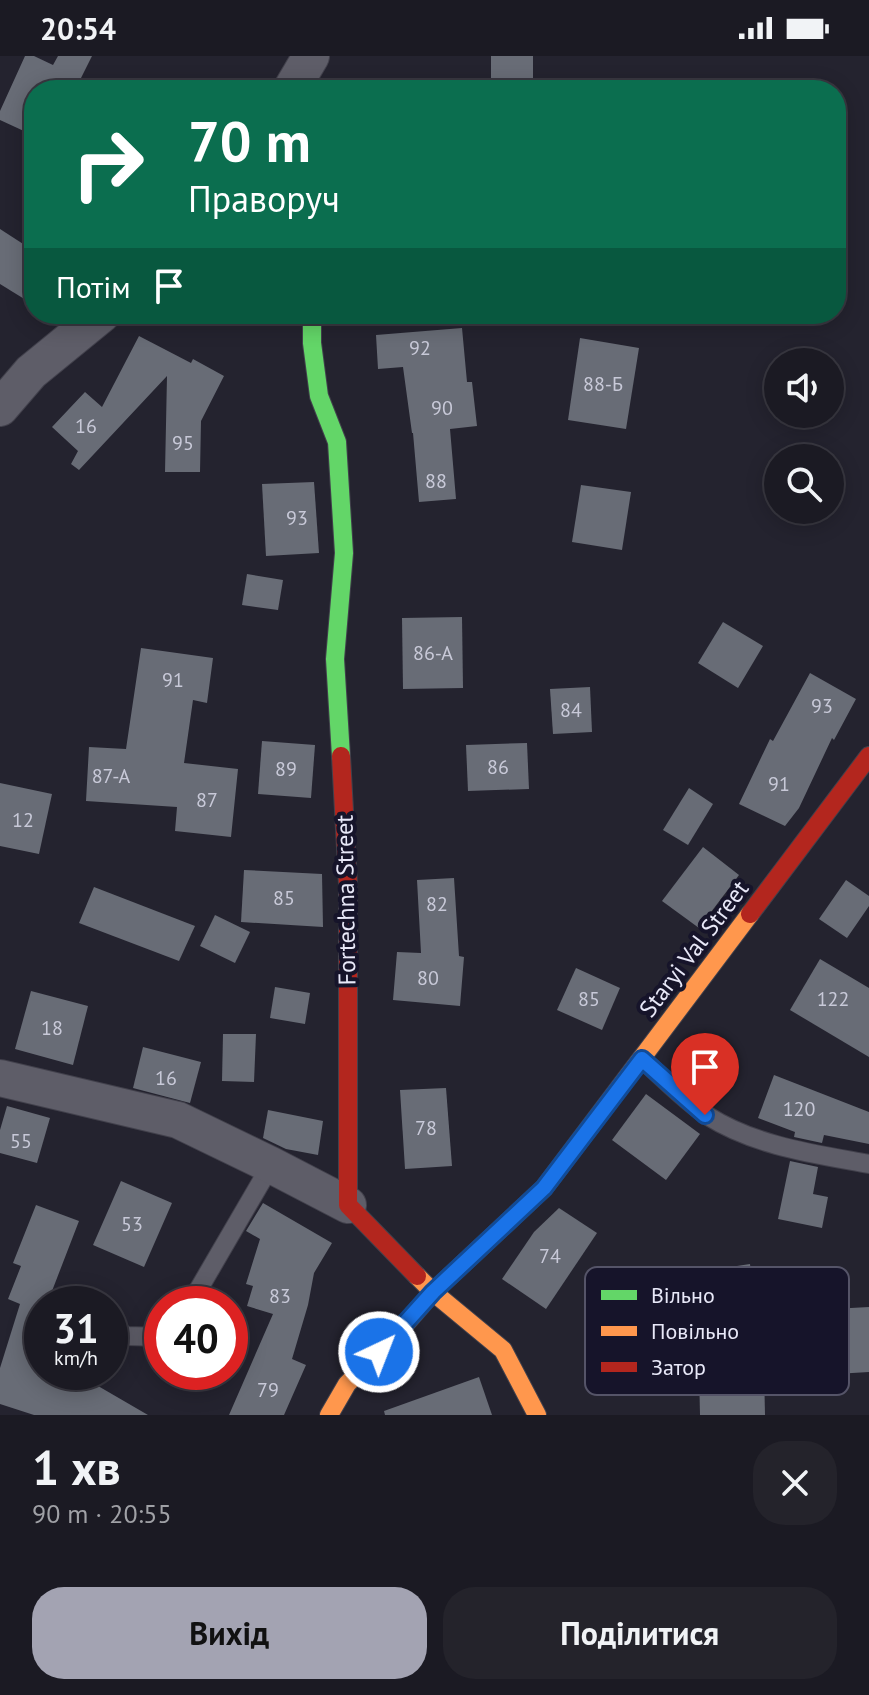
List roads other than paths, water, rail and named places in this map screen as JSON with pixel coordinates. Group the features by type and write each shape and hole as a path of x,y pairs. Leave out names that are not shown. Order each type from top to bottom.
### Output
{"street":[{"path":"297,80 311,56"},
{"path":"317,80 321,56"},
{"path":"0,408 31,372 90,324"},
{"name":"Fortechna Street","path":"312,324 319,396 337,442 344,553 335,659 348,884 348,1205"},
{"name":"Staryi Val Street","path":"329,1415 347,1384 433,1292 544,1188 869,756"},
{"path":"0,1078 178,1120 348,1205 433,1292 503,1350 537,1415"}],"lane":[{"path":"642,1059 705,1115 744,1136 869,1164"},
{"path":"200,1286 271,1165"}]}
